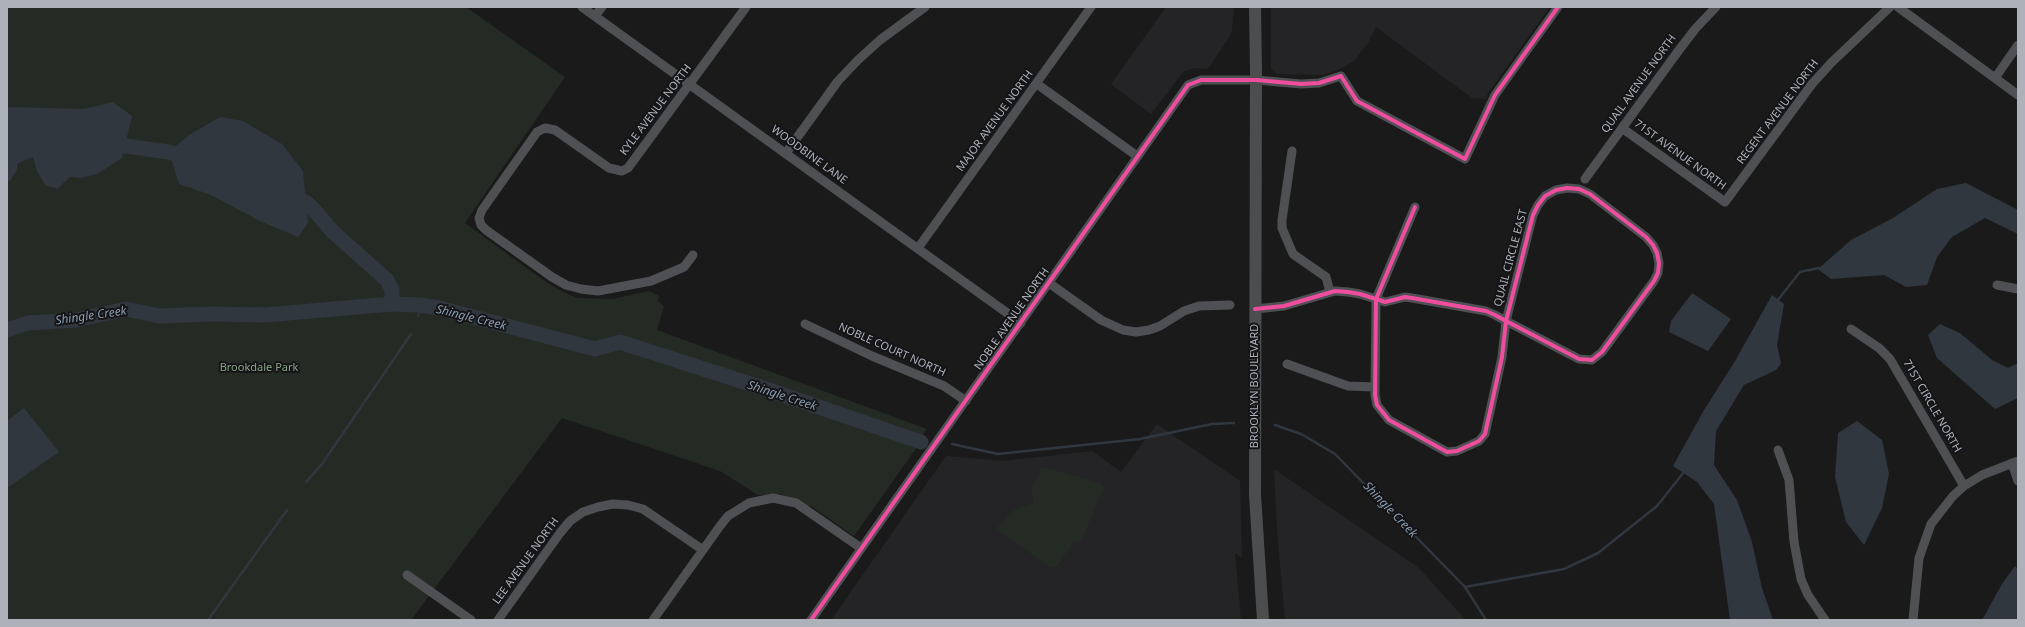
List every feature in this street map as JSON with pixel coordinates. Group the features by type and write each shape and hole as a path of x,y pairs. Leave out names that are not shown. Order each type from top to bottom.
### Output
{"main road":[{"name":"BROOKLYN BOULEVARD","path":"1255,7 1255,495 1263,620"}],"street":[{"name":"WOODBINE LANE","path":"582,7 1021,323"},
{"path":"595,16 602,7"},
{"name":"KYLE AVENUE NORTH","path":"693,255 684,267 651,281 598,291 581,289 566,285 552,277 481,225 479,218 482,210 537,132 545,128 555,130 609,168 622,171 632,163 746,7"},
{"path":"786,153 838,81 880,40 925,7"},
{"name":"MAJOR AVENUE NORTH","path":"918,248 1091,7"},
{"path":"1256,80 1301,84 1319,83 1341,76 1357,101 1465,159 1495,95 1558,7"},
{"name":"QUAIL AVENUE NORTH","path":"1585,179 1696,28 1716,7"},
{"name":"REGENT AVENUE NORTH","path":"1725,202 1812,84 1831,63 1890,7"},
{"path":"1898,7 2018,94"},
{"path":"1995,78 2018,46"},
{"name":"NOBLE AVENUE NORTH","path":"811,620 1180,95 1193,82 1202,80 1256,80"},
{"path":"1037,84 1137,156"},
{"name":"71ST AVENUE NORTH","path":"1622,128 1725,202"},
{"path":"1292,151 1282,228 1293,254 1326,277 1330,292"},
{"name":"QUAIL CIRCLE EAST","path":"1375,387 1377,405 1389,420 1439,449 1453,453 1479,441 1485,434 1502,358 1506,321 1533,215 1538,205 1546,196 1567,188 1579,189 1590,194 1646,237 1657,253 1659,263 1654,281 1602,352 1592,360 1579,359 1506,321"},
{"path":"1287,364 1348,386 1375,387 1376,299 1415,207"},
{"path":"1049,283 1101,320 1123,330 1136,332 1149,330 1160,326 1184,311 1199,306 1230,305"},
{"path":"1997,285 2018,289"},
{"path":"1255,309 1284,306 1330,292 1348,292 1385,302 1405,297 1482,310 1506,321"},
{"name":"NOBLE COURT NORTH","path":"805,324 872,356 919,374 944,386 966,401"},
{"name":"71ST CIRCLE NORTH","path":"1852,330 1879,348 1890,359 1964,486"},
{"path":"1778,450 1789,480 1794,542 1801,578 1808,595 1825,620"},
{"path":"1913,620 1918,564 1924,541 1931,524 1941,510 1964,486 1982,475 2015,462 2018,481"},
{"path":"653,620 728,516 749,503 773,498 796,504 862,548"},
{"name":"LEE AVENUE NORTH","path":"498,620 565,527 583,512 613,504 628,505 643,509 703,550"},
{"path":"407,575 471,620"}],"shaded area":[{"path":"1166,7 1234,7 1232,31 1208,69 1196,68 1184,71 1151,114 1111,84"},
{"path":"1271,7 1550,7 1488,93 1486,99 1472,98 1376,27 1368,43 1354,61 1338,70 1322,75 1277,74 1271,69"},
{"path":"113,102 132,116 122,158 97,174 81,178 70,177 57,189 45,185 37,171 33,157 17,164 17,170 10,181 7,180 7,107 84,109"},
{"path":"220,117 243,121 282,144 303,171 308,223 298,237 260,221 211,195 179,184 169,152 189,135"},
{"path":"1966,183 2018,210 2018,234 1985,218 1952,237 1937,257 1927,285 1906,287 1884,275 1831,279 1818,269 1851,240 1893,218 1937,189"},
{"path":"1692,293 1731,319 1708,351 1669,332 1671,321"},
{"path":"1772,295 1784,304 1777,345 1781,364 1776,370 1744,385 1716,431 1714,465 1737,500 1752,542 1762,588 1773,620 1730,620 1714,504 1697,482 1673,466 1704,410 1734,363"},
{"path":"1940,324 1960,333 1992,360 2008,368 2018,363 2018,398 1995,409 1937,358 1928,335"},
{"path":"24,408 59,452 7,488 7,421"},
{"path":"1857,421 1882,440 1889,474 1882,508 1864,545 1846,522 1835,477 1838,433"},
{"path":"1157,424 1240,481 1242,558 1235,553 1241,620 831,620 946,456 1004,461 1092,451 1121,472"},
{"path":"1274,469 1419,568 1466,620 1285,620 1277,530"},
{"path":"2015,566 2018,570 2018,620 1982,620 2002,584"}],"green space":[{"name":"Brookdale Park","path":"7,7 466,7 565,77 465,223 559,290 577,298 613,299 649,291 659,296 658,301 664,306 657,330 927,429 920,439 922,440 854,536 811,506 807,506 795,499 781,494 758,495 720,471 562,418 411,620 7,620"},
{"path":"1042,467 1101,483 1104,488 1080,543 1074,541 1057,566 1050,567 996,529 1015,509 1034,503 1031,490"}],"waterway":[{"path":"104,143 169,152 188,159"},
{"path":"288,194 307,203 333,232 387,280 392,290 392,304"},
{"path":"1777,301 1800,272 1819,268"},
{"name":"Shingle Creek","path":"7,330 28,323 76,320 126,309 159,316 213,314 265,315 392,304 420,305 439,308 595,349 620,342 772,391 921,442"},
{"path":"418,316 420,305"},
{"path":"306,482 322,464 411,334"},
{"name":"Shingle Creek","path":"952,444 998,454 1140,439 1212,424 1234,423"},
{"name":"Shingle Creek","path":"1275,425 1301,434 1335,454 1465,587 1486,620"},
{"path":"1465,587 1564,569 1598,553 1657,506 1684,472"},
{"path":"208,620 287,510"}],"cycle path":[{"path":"811,620 1188,85 1201,80 1256,80 1301,84 1319,83 1341,76 1357,101 1465,159 1495,95 1558,7"},
{"path":"1255,309 1284,306 1335,291 1360,294 1376,299 1385,302 1405,297 1412,298 1486,311 1495,315 1506,321 1579,359 1592,360 1602,352 1654,281 1658,273 1659,263 1657,253 1653,245 1646,237 1590,194 1579,189 1567,188 1556,190 1545,196 1533,215 1510,305 1506,321 1502,357 1485,434 1479,441 1457,451 1447,452 1389,420 1377,405 1375,395 1376,299 1415,207"}]}
